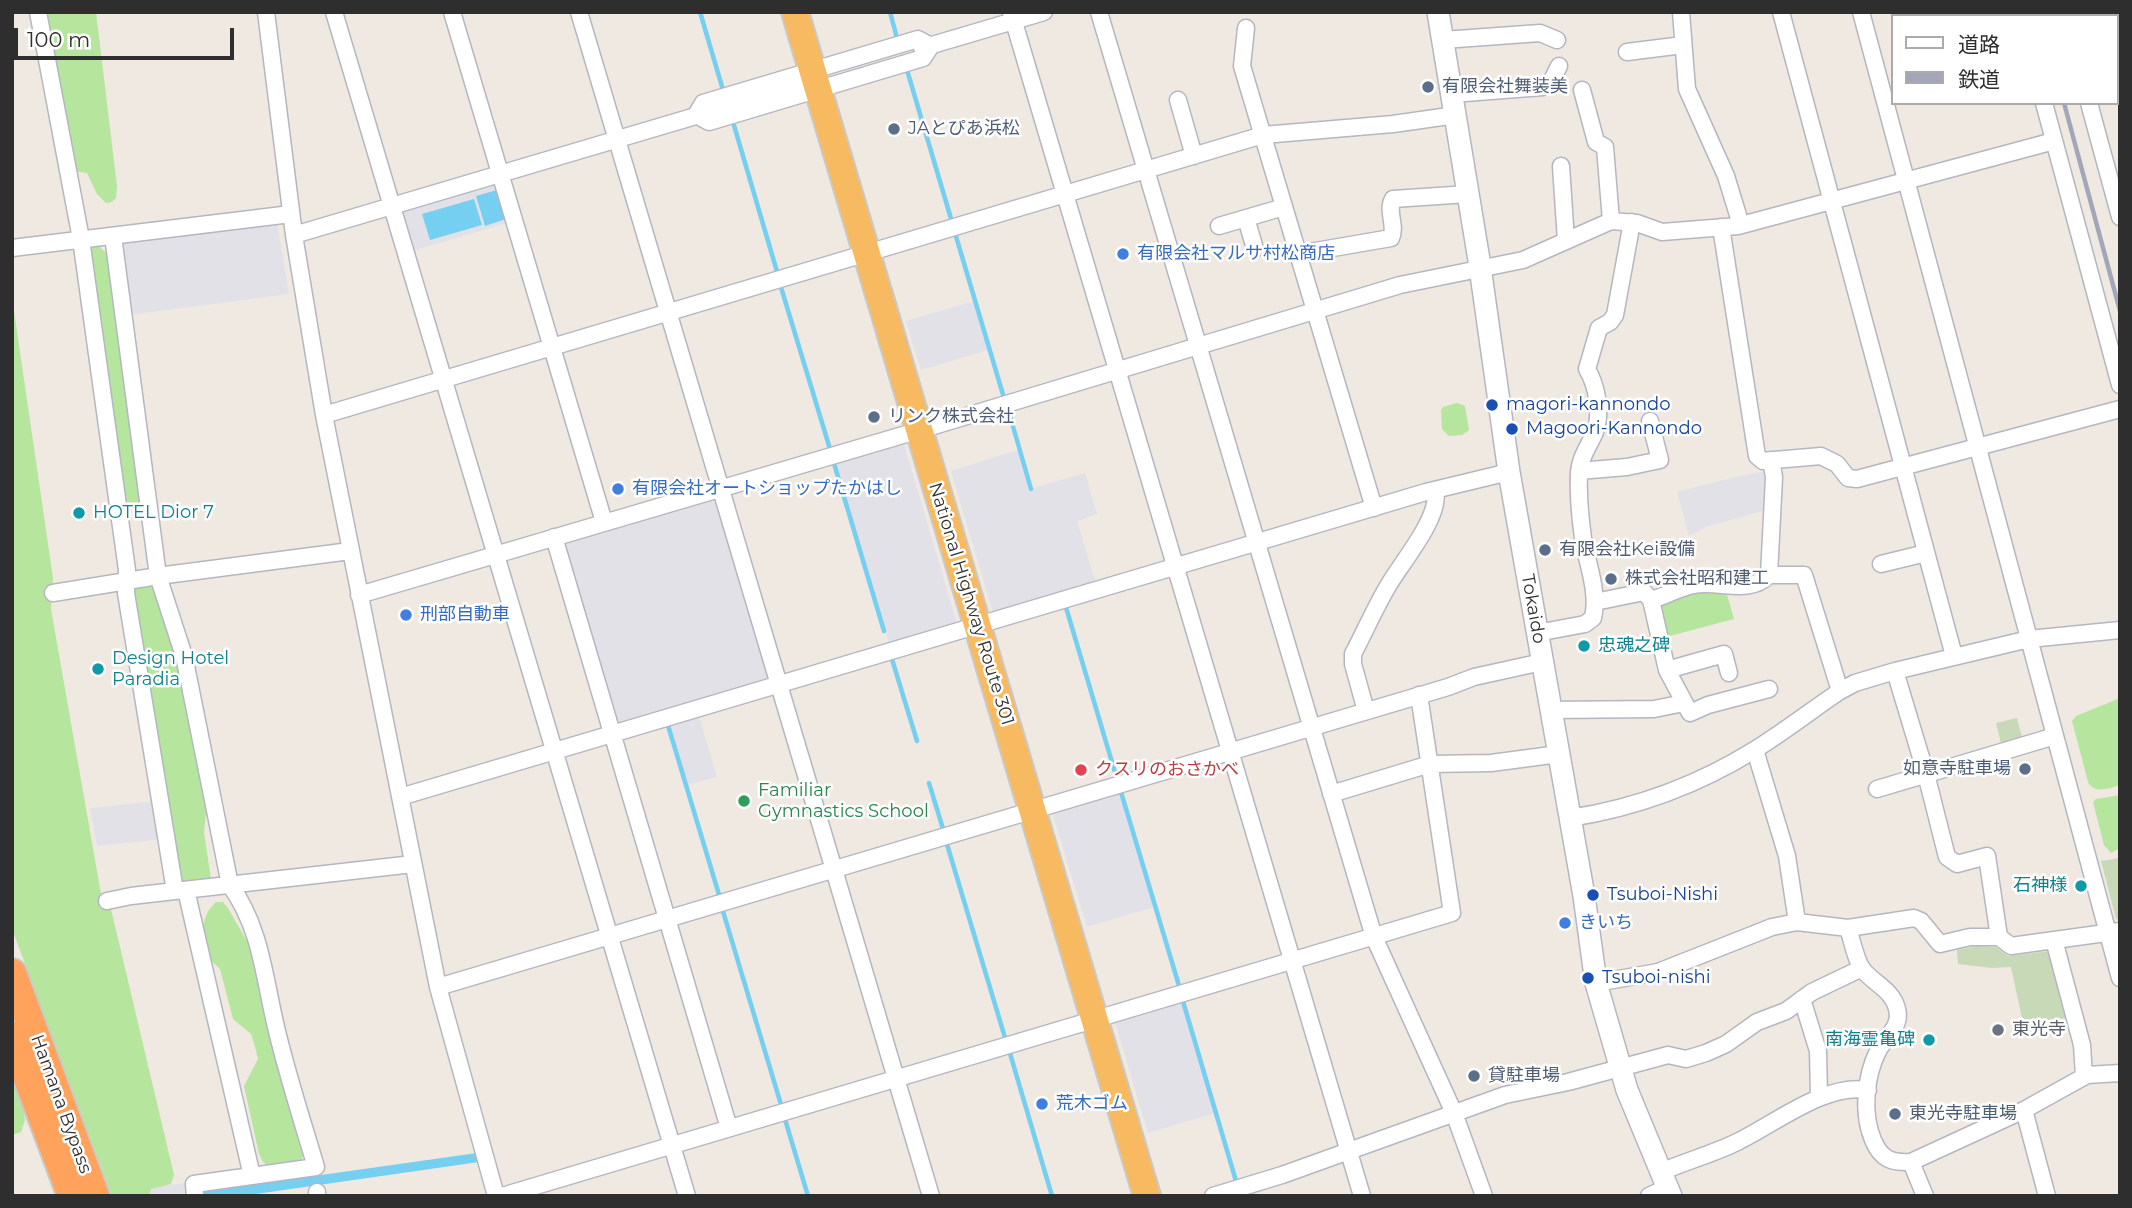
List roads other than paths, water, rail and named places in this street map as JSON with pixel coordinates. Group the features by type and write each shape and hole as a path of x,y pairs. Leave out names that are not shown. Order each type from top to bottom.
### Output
{"highway":[{"name":"National Highway Route 301","path":"795,12 1147,1196"},
{"name":"Hamana Bypass","path":"12,973 95,1196"},
{"name":"Hamana Bypass","path":"12,1036 72,1196"}],"main road":[{"name":"Tokaido","path":"1438,12 1480,270 1509,472 1596,983 1620,1067 1662,1188"}],"street":[{"path":"37,12 81,240 127,570 126,593 180,891 252,1176"},
{"path":"266,12 294,235 324,415 438,987 496,1196"},
{"path":"334,12 687,1196"},
{"path":"453,12 604,522"},
{"path":"579,12 931,1196"},
{"path":"294,235 696,116 709,122 815,80 923,58 931,46 1012,17 1044,12"},
{"path":"1099,12 1374,937 1454,1113 1484,1196"},
{"path":"1681,12 1686,89 1726,176 1741,225"},
{"path":"1781,12 1954,656"},
{"path":"1861,12 2055,736 2114,932 2120,978"},
{"path":"1012,17 1362,1196"},
{"path":"1246,28 1242,66 1374,508"},
{"path":"1443,40 1531,33 1549,35 1557,40"},
{"path":"1628,52 1684,45"},
{"path":"324,415 1263,135 1393,124 1454,105 1543,88 1548,86 1559,66"},
{"path":"1581,90 1596,142 1605,147 1611,221"},
{"path":"1178,100 1194,156"},
{"path":"2045,105 2120,385"},
{"path":"2090,105 2120,217"},
{"path":"359,594 1414,281 1523,260 1611,221 1632,222 1662,232 1741,225 2054,141"},
{"path":"1561,166 1566,241"},
{"path":"1298,254 1391,238 1394,231 1390,206 1394,199 1468,194"},
{"path":"1219,226 1284,207"},
{"path":"12,248 291,214"},
{"path":"1245,218 1255,249"},
{"path":"1537,633 1589,622 1593,618 1595,602 1583,538 1579,471 1598,417 1595,384 1587,369 1599,328 1615,316 1632,222"},
{"path":"1721,227 1756,456 1763,461 1821,456 1837,464 1848,478 1857,479 2120,409"},
{"path":"113,236 158,576 177,629 187,669 230,886 245,911 259,945 276,1026 316,1167 194,1184 195,1196"},
{"path":"1579,471 1627,467 1660,460 1650,422"},
{"path":"1651,600 1695,585 1713,583 1738,588 1763,581 1769,575 1774,477 1771,460"},
{"path":"400,797 1435,490 1509,472"},
{"path":"1366,711 1353,664 1353,654 1387,588 1428,522 1436,496 1435,490"},
{"path":"554,537 729,1128"},
{"path":"53,593 158,576 351,551"},
{"path":"1881,564 1926,553"},
{"path":"1769,575 1804,575 1840,691"},
{"path":"1595,602 1644,592 1651,600 1667,670 1690,713 1708,705 1769,689"},
{"path":"1570,818 1614,810 1663,793 1718,769 1755,750 1840,691 1856,683 2029,639 2120,630"},
{"path":"1667,670 1724,654 1729,673"},
{"path":"438,987 1474,677 1542,662"},
{"path":"1895,671 1926,774 1947,857 1956,863 1987,856 1999,937"},
{"path":"502,1196 1452,914 1419,695"},
{"path":"1551,709 1654,709 1684,703"},
{"path":"1877,789 2055,736"},
{"path":"1755,750 1787,856 1797,922"},
{"path":"1331,793 1430,764 1491,763 1559,754"},
{"path":"107,901 413,864"},
{"path":"1596,983 1658,972 1772,927 1797,922 1848,928 1914,918 1921,921 1940,944 1970,937 1999,937 2011,946 2114,932"},
{"path":"1848,928 1861,968 1891,995 1899,1017 1873,1063 1866,1118 1880,1153 1893,1162 1911,1162 2024,1110 2084,1076 2120,1073"},
{"path":"2054,940 2082,1045 2084,1076"},
{"path":"1213,1196 1282,1175 1505,1095 1568,1082 1668,1055 1686,1059 1706,1053 1861,968"},
{"path":"1802,999 1818,1051 1819,1098"},
{"path":"1662,1188 1739,1141 1819,1098 1852,1090 1868,1090"},
{"path":"2024,1110 2047,1196"},
{"path":"1911,1162 1925,1196"}],"water":[{"path":"497,190 506,219 485,226 476,196"},
{"path":"474,199 482,225 430,240 422,214"},
{"path":"477,1153 479,1162 242,1196 202,1196 201,1192"}],"waterway":[{"path":"700,12 723,90"},
{"path":"890,12 897,38"},
{"path":"907,70 952,222"},
{"path":"733,122 778,275"},
{"path":"955,233 1004,398"},
{"path":"780,284 830,449"},
{"path":"1008,409 1031,489"},
{"path":"833,460 884,631"},
{"path":"1065,604 1117,779"},
{"path":"891,656 917,741"},
{"path":"667,722 720,898"},
{"path":"929,783 944,832"},
{"path":"1121,792 1180,989"},
{"path":"946,841 1006,1041"},
{"path":"722,908 782,1108"},
{"path":"1182,998 1236,1181"},
{"path":"1009,1050 1052,1196"},
{"path":"784,1116 808,1196"}],"railway":[{"path":"2065,105 2120,311"}],"place":[{"name":"有限会社舞装美","path":"1428,87"},
{"name":"JAとぴあ浜松","path":"894,129"},
{"name":"有限会社マルサ村松商店","path":"1123,254"},
{"name":"magori-kannondo","path":"1492,405"},
{"name":"リンク株式会社","path":"874,417"},
{"name":"Magoori-Kannondo","path":"1512,429"},
{"name":"有限会社オートショップたかはし","path":"618,489"},
{"name":"HOTEL Dior 7","path":"79,513"},
{"name":"有限会社Kei設備","path":"1545,550"},
{"name":"株式会社昭和建工","path":"1611,579"},
{"name":"刑部自動車","path":"406,615"},
{"name":"忠魂之碑","path":"1584,646"},
{"name":"Design Hotel Paradia","path":"98,669"},
{"name":"如意寺駐車場","path":"2025,769"},
{"name":"クスリのおさかべ","path":"1081,770"},
{"name":"Familiar Gymnastics School","path":"744,801"},
{"name":"石神様","path":"2081,886"},
{"name":"Tsuboi-Nishi","path":"1593,895"},
{"name":"きいち","path":"1565,923"},
{"name":"Tsuboi-nishi","path":"1588,978"},
{"name":"東光寺","path":"1998,1030"},
{"name":"南海霊亀碑","path":"1929,1040"},
{"name":"貸駐車場","path":"1474,1076"},
{"name":"荒木ゴム","path":"1042,1104"},
{"name":"東光寺駐車場","path":"1895,1114"}]}
